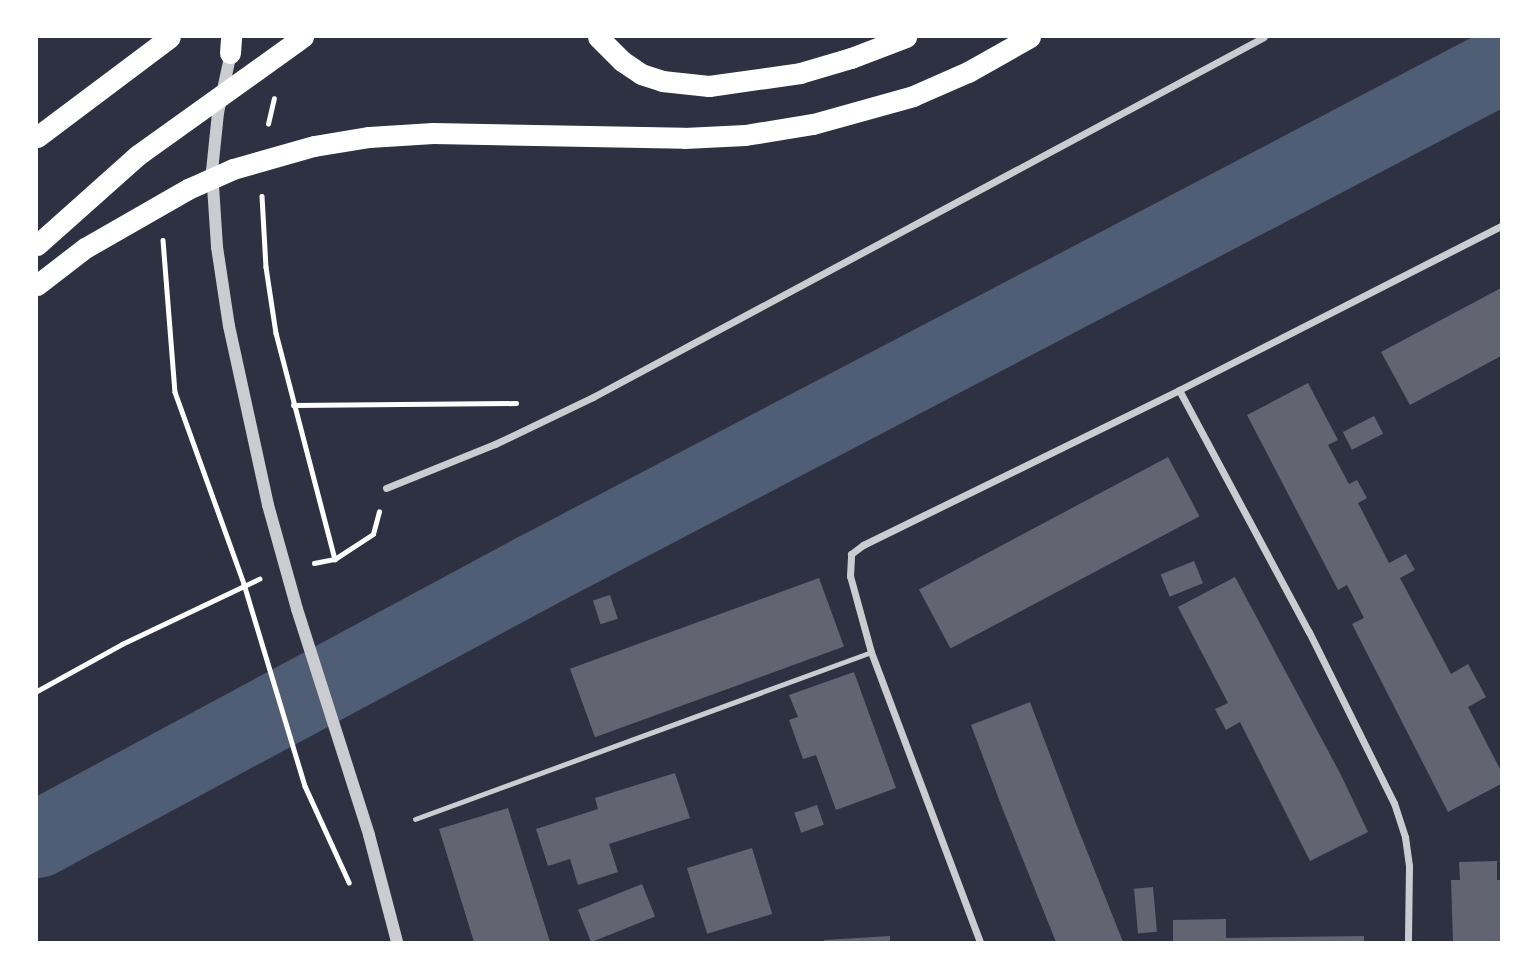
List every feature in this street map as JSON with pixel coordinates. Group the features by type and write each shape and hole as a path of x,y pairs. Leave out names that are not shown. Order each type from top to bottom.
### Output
{"highway":[{"path":"37,136 170,37"},
{"path":"37,246 138,155 303,37"},
{"path":"598,37 622,61 641,74 662,81 709,86 800,73 851,58 906,37"},
{"path":"37,285 85,248 141,214 233,169 300,150 369,137 433,133 684,138 745,135 813,124 913,96 968,72 1030,37"}],"street":[{"path":"386,488 495,444 593,397 1265,37"},
{"path":"233,42 218,113 212,171 217,247 247,416 297,608 347,765 397,942"},
{"path":"979,942 871,652 850,576 851,554 863,545 1179,390 1501,226"},
{"path":"1179,390 1309,632 1394,803 1405,837 1409,866 1408,942"}],"lane":[{"path":"415,819 871,652"}],"path":[{"path":"267,129 276,89"},
{"path":"263,191 266,267 276,334 335,559"},
{"path":"163,226 163,265 175,392 244,584 305,786 352,891"},
{"path":"293,405 526,403"},
{"path":"286,569 335,559 373,534 386,488"},
{"path":"37,691 122,644 244,584"}],"building":[{"path":"1501,288 1501,356 1410,405 1381,352"},
{"path":"1308,383 1338,440 1328,445 1349,484 1357,480 1367,498 1358,503 1389,563 1406,554 1415,570 1400,578 1451,674 1468,664 1486,697 1468,707 1501,771 1501,784 1448,812 1352,624 1364,618 1347,585 1338,590 1247,415"},
{"path":"1374,416 1383,434 1352,450 1343,432"},
{"path":"1168,457 1199,516 950,649 919,589"},
{"path":"1194,561 1203,583 1170,597 1161,574"},
{"path":"1235,577 1341,775 1368,832 1310,861 1240,722 1226,730 1215,709 1228,703 1178,607"},
{"path":"819,578 844,647 595,737 570,669"},
{"path":"610,595 618,619 601,624 593,601"},
{"path":"854,672 896,788 836,810 816,755 803,759 789,720 798,717 789,695"},
{"path":"1030,702 1123,942 1056,942 1003,810 971,725"},
{"path":"675,773 690,818 609,844 618,872 578,885 570,859 548,866 536,829 598,809 595,798"},
{"path":"817,805 824,825 801,833 794,813"},
{"path":"508,808 550,942 474,942 439,829"},
{"path":"752,848 772,914 707,934 687,868"},
{"path":"1497,861 1497,880 1501,880 1501,942 1453,942 1451,880 1460,880 1459,862"},
{"path":"642,884 655,916 591,942 578,910"},
{"path":"1153,887 1157,932 1138,933 1134,889"},
{"path":"1226,919 1226,938 1364,936 1364,942 1173,942 1173,920"},
{"path":"890,936 890,942 824,940"}],"waterway":[{"path":"37,839 535,571 1501,65"}]}
